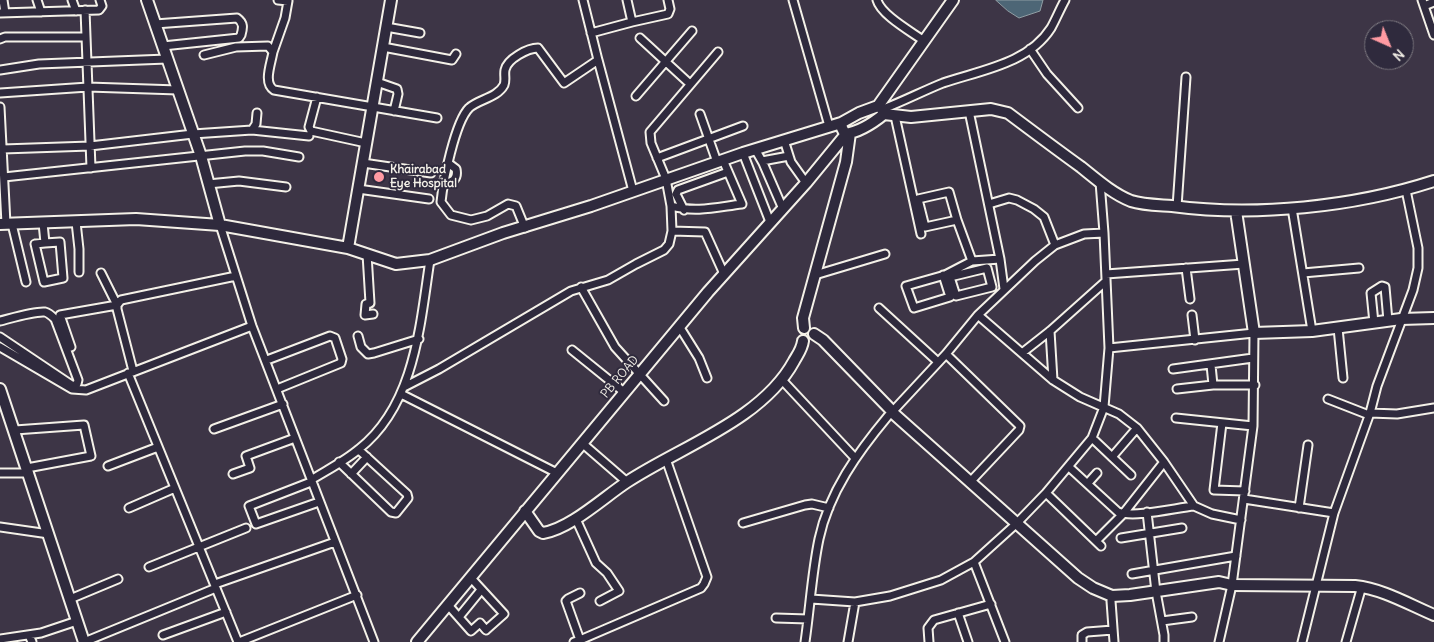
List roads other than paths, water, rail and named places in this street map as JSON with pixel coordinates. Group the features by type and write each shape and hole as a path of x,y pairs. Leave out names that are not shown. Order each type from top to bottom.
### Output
{"street":[{"path":"3,0 2,13 76,11 101,8 100,0"},
{"path":"38,0 41,12"},
{"path":"72,0 76,11"},
{"path":"147,0 201,156 220,225 252,326 267,360 311,481 374,642"},
{"path":"278,0 288,1 285,18 273,52 268,83 270,88 372,108 437,118"},
{"path":"348,248 391,0 387,0"},
{"path":"584,0 632,191"},
{"path":"627,0 632,22"},
{"path":"592,33 668,14 670,9 668,0"},
{"path":"793,0 830,126"},
{"path":"877,0 886,13 924,41"},
{"path":"921,234 885,111 924,41 953,0"},
{"path":"841,123 843,132 849,133 885,111 929,88 1006,64 1037,44 1050,29 1065,0"},
{"path":"1434,2 1423,3 1434,35"},
{"path":"85,10 91,168"},
{"path":"155,24 237,18 243,26 239,38 163,46"},
{"path":"386,27 420,32"},
{"path":"636,96 692,31"},
{"path":"0,39 86,37"},
{"path":"640,38 690,84"},
{"path":"204,55 251,46 268,46 273,52"},
{"path":"383,47 452,60 456,54"},
{"path":"525,228 516,206 513,205 508,204 487,216 471,220 451,215 441,202 443,182 462,121 468,110 476,102 497,93 504,85 507,64 532,48 538,48 564,84 598,60"},
{"path":"1030,49 1047,74 1078,108"},
{"path":"402,390 571,291 608,280 664,250 669,244 672,231 671,206 666,179 651,143 650,132 718,52"},
{"path":"0,70 39,64 167,59"},
{"path":"1178,207 1186,77"},
{"path":"377,82 397,89 398,94 394,111"},
{"path":"0,94 88,87 178,90"},
{"path":"317,98 309,127 311,131 366,143"},
{"path":"0,107 6,224 26,282"},
{"path":"6,224 136,219 220,225 348,248 396,264 430,260 743,152 841,123 859,113 885,111 911,117 991,109 1008,113 1100,182 1131,201 1178,207 1236,211 1292,208 1406,190 1434,181"},
{"path":"969,111 1001,262 1004,289"},
{"path":"252,130 256,124 257,113"},
{"path":"671,206 684,210 695,210 742,204 728,172 708,140 700,114"},
{"path":"657,158 743,126"},
{"path":"2,149 90,146 193,134 252,130 309,136"},
{"path":"849,133 846,162 804,318 804,328 800,335 823,340 891,413 1014,526 1088,588 1111,602 1116,602 1219,582 1232,585 1316,584 1362,586 1386,593 1434,616"},
{"name":"PB ROAD","path":"417,642 639,373 849,133"},
{"path":"784,140 797,173 806,183"},
{"path":"755,149 762,160 783,209"},
{"path":"4,177 245,151 263,150 299,157"},
{"path":"743,152 770,222"},
{"path":"762,160 789,156"},
{"path":"363,163 431,173"},
{"path":"443,182 447,183 456,177 456,169 448,163"},
{"path":"684,210 676,194 678,190 728,172"},
{"path":"208,184 239,181 286,187"},
{"path":"811,599 855,602 890,596 941,580 974,562 1014,526 1046,493 1092,438 1104,407 1109,348 1100,182"},
{"path":"358,189 429,199"},
{"path":"1302,642 1334,513 1377,386 1413,290 1418,268 1418,248 1406,190"},
{"path":"957,220 925,227 918,199 949,192 972,260"},
{"path":"989,204 1009,198 1034,209 1044,217 1055,246"},
{"path":"1292,208 1312,331"},
{"path":"1219,642 1232,585 1253,426 1255,385 1254,333 1236,211"},
{"path":"76,222 79,272"},
{"path":"43,223 45,243"},
{"path":"672,231 705,232 724,274"},
{"path":"805,642 819,538 830,508 855,458 891,413 946,354 978,315 1004,289 1055,246 1084,234 1104,233"},
{"path":"60,242 63,278 44,282 35,244 45,243 60,242"},
{"path":"367,254 370,303 366,304 366,315 373,314"},
{"path":"815,275 885,254"},
{"path":"319,502 256,524 249,506 311,481 359,450 385,422 402,390 419,338 430,260"},
{"path":"943,275 950,297 914,308 906,286 943,275 972,260 1001,262"},
{"path":"987,268 992,288 956,296 950,277 987,268 1001,262"},
{"path":"1022,353 1050,331 1106,278 1186,268 1244,264"},
{"path":"1186,268 1190,299"},
{"path":"1303,273 1359,268"},
{"path":"101,273 117,305 130,372 158,447 239,642 357,595"},
{"path":"86,390 60,315 117,305 121,300 236,276"},
{"path":"1374,322 1371,294 1382,286 1384,288 1388,320"},
{"path":"581,287 615,347 664,401"},
{"path":"879,308 938,362"},
{"path":"0,321 40,312 47,312 56,319 78,384 73,386 33,362 0,347"},
{"path":"978,315 1054,380 1080,397 1119,414 1137,428 1164,462 1194,506"},
{"path":"1192,315 1195,340"},
{"path":"1109,348 1254,333 1312,331 1388,320 1434,318"},
{"path":"0,337 72,389 86,390 252,326"},
{"path":"679,326 699,358 707,378"},
{"path":"1338,328 1343,378"},
{"path":"1050,331 1054,380"},
{"path":"267,360 330,336 335,338 338,345 342,358 340,363 277,389"},
{"path":"358,336 361,347 368,354 419,338"},
{"path":"524,512 539,531 543,533 555,530 576,519 627,482 728,424 766,395 782,380 809,338"},
{"path":"572,350 624,392"},
{"path":"946,354 1020,426 1019,430 971,481"},
{"path":"1173,369 1253,358"},
{"path":"1211,365 1213,385"},
{"path":"782,380 855,458"},
{"path":"1177,388 1213,385 1255,385"},
{"path":"0,389 84,642 215,586 335,542"},
{"path":"402,390 557,473"},
{"path":"1328,399 1369,414 1397,414 1434,408"},
{"path":"214,429 283,404"},
{"path":"891,413 971,481 1014,526"},
{"path":"1176,418 1253,426"},
{"path":"1222,423 1214,490 1245,491"},
{"path":"0,473 28,471 92,456 84,425 15,430"},
{"path":"1112,458 1137,428"},
{"path":"233,474 250,468 246,456 295,438"},
{"path":"1092,438 1131,475"},
{"path":"582,443 627,482"},
{"path":"1299,508 1308,445"},
{"path":"108,466 158,447"},
{"path":"339,462 391,512 396,513 408,498 407,494 359,450"},
{"path":"351,474 367,457"},
{"path":"580,593 568,598 566,601 578,641 700,588 704,584 707,577 666,459"},
{"path":"1046,493 1098,543 1164,462"},
{"path":"1069,467 1118,512 1123,514 1130,515 1194,506 1212,514 1241,520"},
{"path":"1088,483 1097,474"},
{"path":"129,508 175,488"},
{"path":"1244,499 1334,513"},
{"path":"743,523 806,504 830,508"},
{"path":"1147,512 1156,594 1164,642 1159,642"},
{"path":"576,519 596,563 607,573 619,591 600,601"},
{"path":"0,527 49,534"},
{"path":"149,567 246,528"},
{"path":"1121,538 1182,528"},
{"path":"1132,574 1236,556"},
{"path":"974,562 1005,642"},
{"path":"448,605 471,631 480,623 486,630 504,614 470,578"},
{"path":"70,598 118,579"},
{"path":"1346,642 1362,586"},
{"path":"1088,588 1112,596 1156,594"},
{"path":"459,617 481,590"},
{"path":"848,642 855,602"},
{"path":"1111,602 1114,642"},
{"path":"929,642 928,628 934,620 991,604"},
{"path":"163,635 226,612"},
{"path":"958,613 968,642"},
{"path":"1162,621 1192,617"},
{"path":"776,618 808,619"},
{"path":"0,639 30,638 77,621"},
{"path":"1082,642 1082,635 1087,632 1113,630"}],"water":[{"path":"996,0 1043,0 1040,11 1019,18"}],"place":[{"name":"Khairabad Eye Hospital","path":"379,177"}]}
